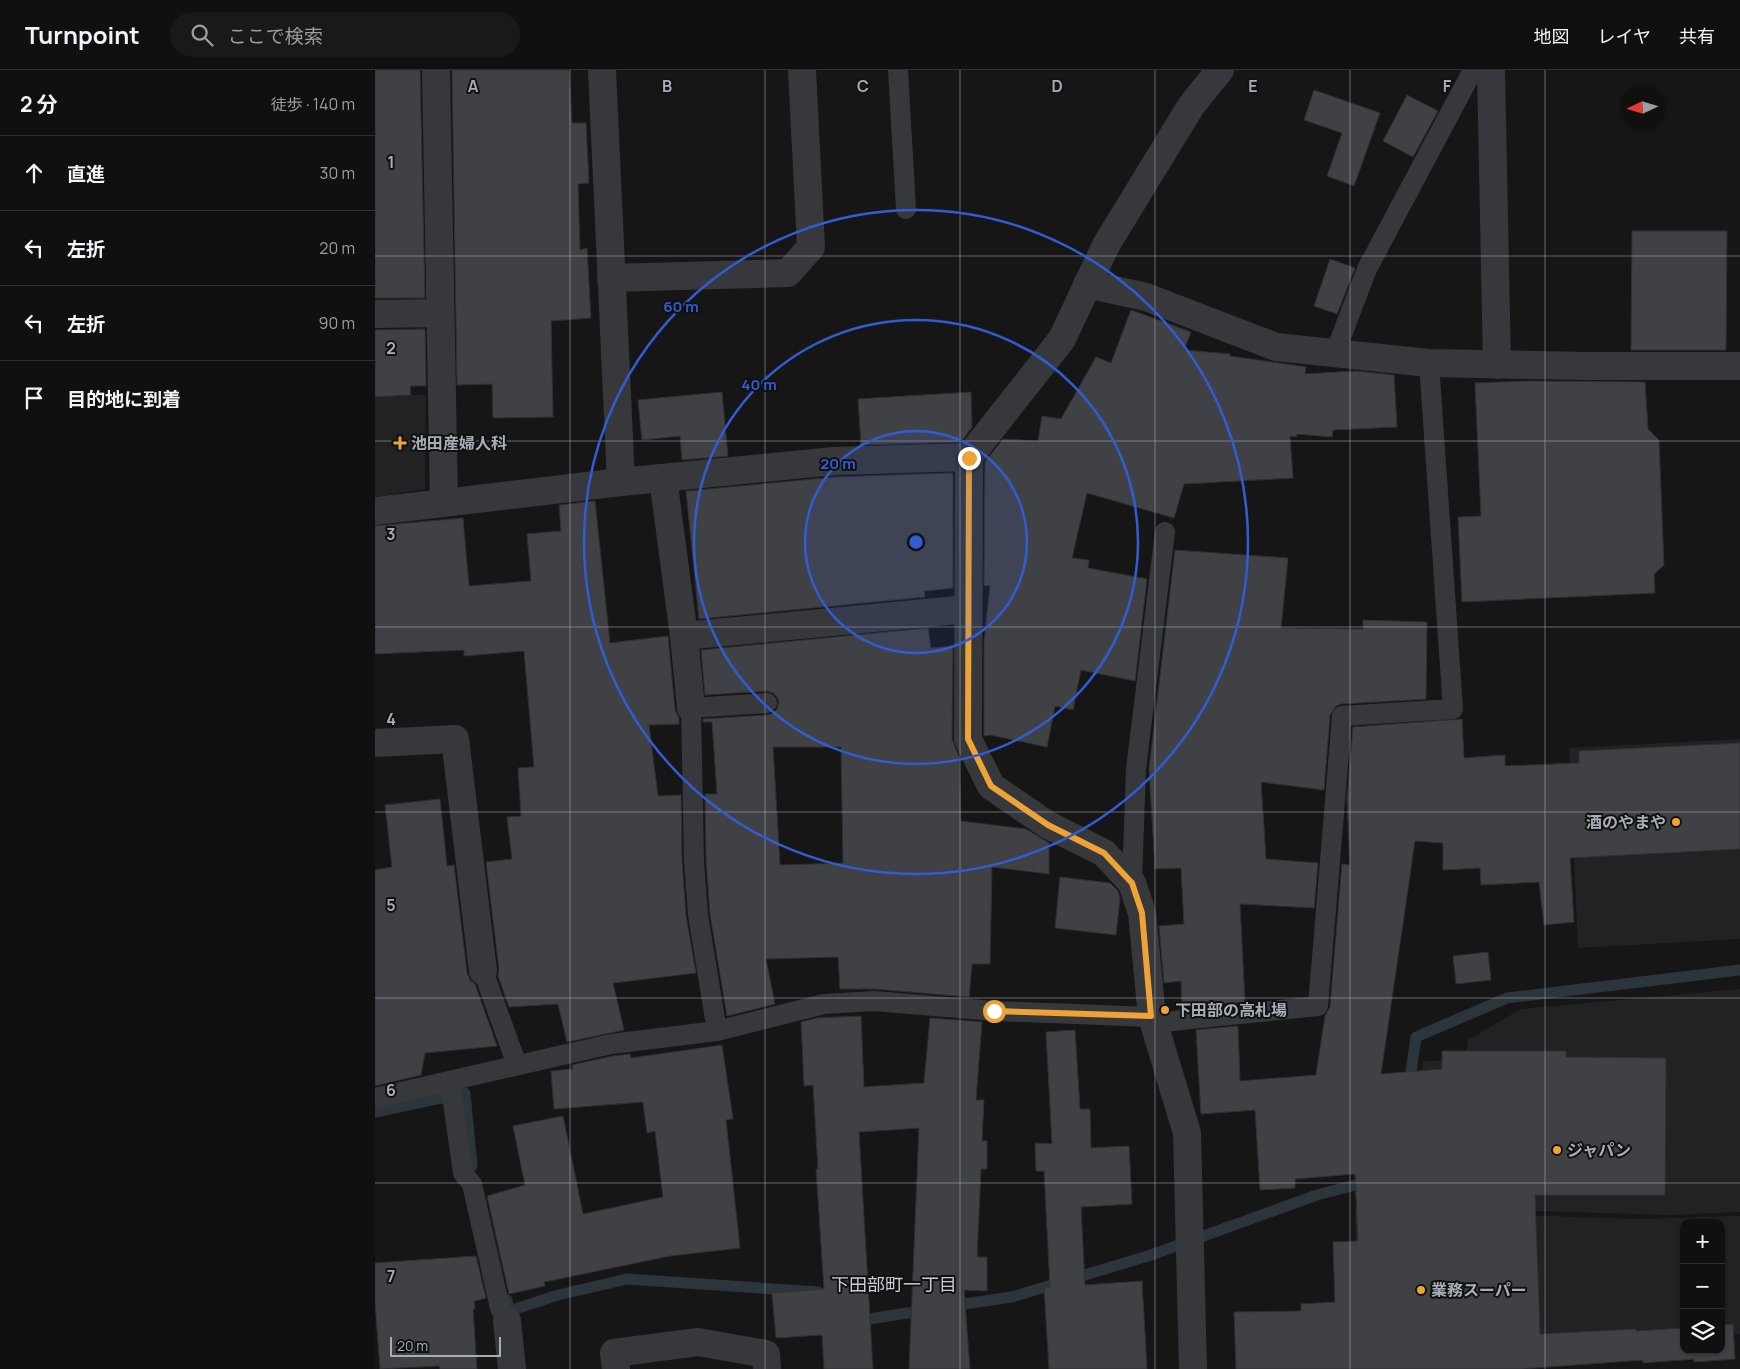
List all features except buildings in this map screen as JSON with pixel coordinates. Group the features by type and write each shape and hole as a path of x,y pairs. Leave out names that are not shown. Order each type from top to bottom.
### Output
{"street":[{"path":"436,70 444,503"},
{"path":"602,70 621,482"},
{"path":"611,278 788,273 811,247 802,70"},
{"path":"1193,1369 1187,1133 1152,1020 1142,913 1132,883 1104,853 1048,825 991,786 968,739 969,458 1062,339 1106,245 1191,106 1220,70"},
{"path":"1491,70 1497,365"},
{"path":"1087,284 1146,297 1276,347 1429,363 1740,366"},
{"path":"375,314 440,313"},
{"path":"375,511 621,482 834,461 969,458"},
{"path":"663,478 684,636 691,708"},
{"path":"684,636 968,609"},
{"path":"375,743 455,739 483,971"},
{"path":"507,1321 512,1369"},
{"path":"616,1369 614,1353 698,1342 765,1354 767,1369"}],"lane":[{"path":"898,70 906,210"},
{"path":"1335,353 1367,269 1473,70"},
{"path":"375,1098 611,1044 717,1031 824,1004 874,1002 1152,1020 1318,1006 1342,716 1453,708 1429,363"},
{"path":"1132,883 1136,769 1165,532"},
{"path":"717,1031 698,915 694,861 691,708 767,703"},
{"path":"483,971 517,1066"},
{"path":"450,1081 463,1173 472,1184 500,1308 507,1321"}],"shaded area":[{"name":"池田産婦人科","path":"426,395 425,489 375,497 375,397"},
{"path":"1740,739 1740,939 1578,948 1569,748"},
{"path":"1740,989 1740,1212 1669,1215 1415,1207 1423,1061 1465,1060 1468,1040 1521,1009"},
{"path":"1355,1210 1640,1219 1740,1216 1740,1334 1725,1335 1725,1219 1680,1219 1680,1336 1357,1344"}],"waterway":[{"path":"1409,1086 1416,1037 1507,998 1740,970"},
{"path":"375,1112 465,1093 472,1166"},
{"path":"950,1306 1012,1297 1151,1255 1317,1195 1370,1181"},
{"path":"507,1300 509,1311 558,1295 627,1279 818,1292"},
{"path":"856,1321 927,1310"}],"place":[{"name":"池田産婦人科","path":"400,443"},
{"name":"酒のやまや","path":"1676,822"},
{"name":"下田部の高札場","path":"1165,1010"},
{"name":"ジャパン","path":"1557,1150"},
{"name":"業務スーパー","path":"1421,1290"}],"district":[{"name":"下田部町一丁目","path":"894,1285"}],"route":[{"path":"969,458 968,739 991,786 1048,825 1104,853 1132,883 1142,913 1151,1016 994,1011"}]}
